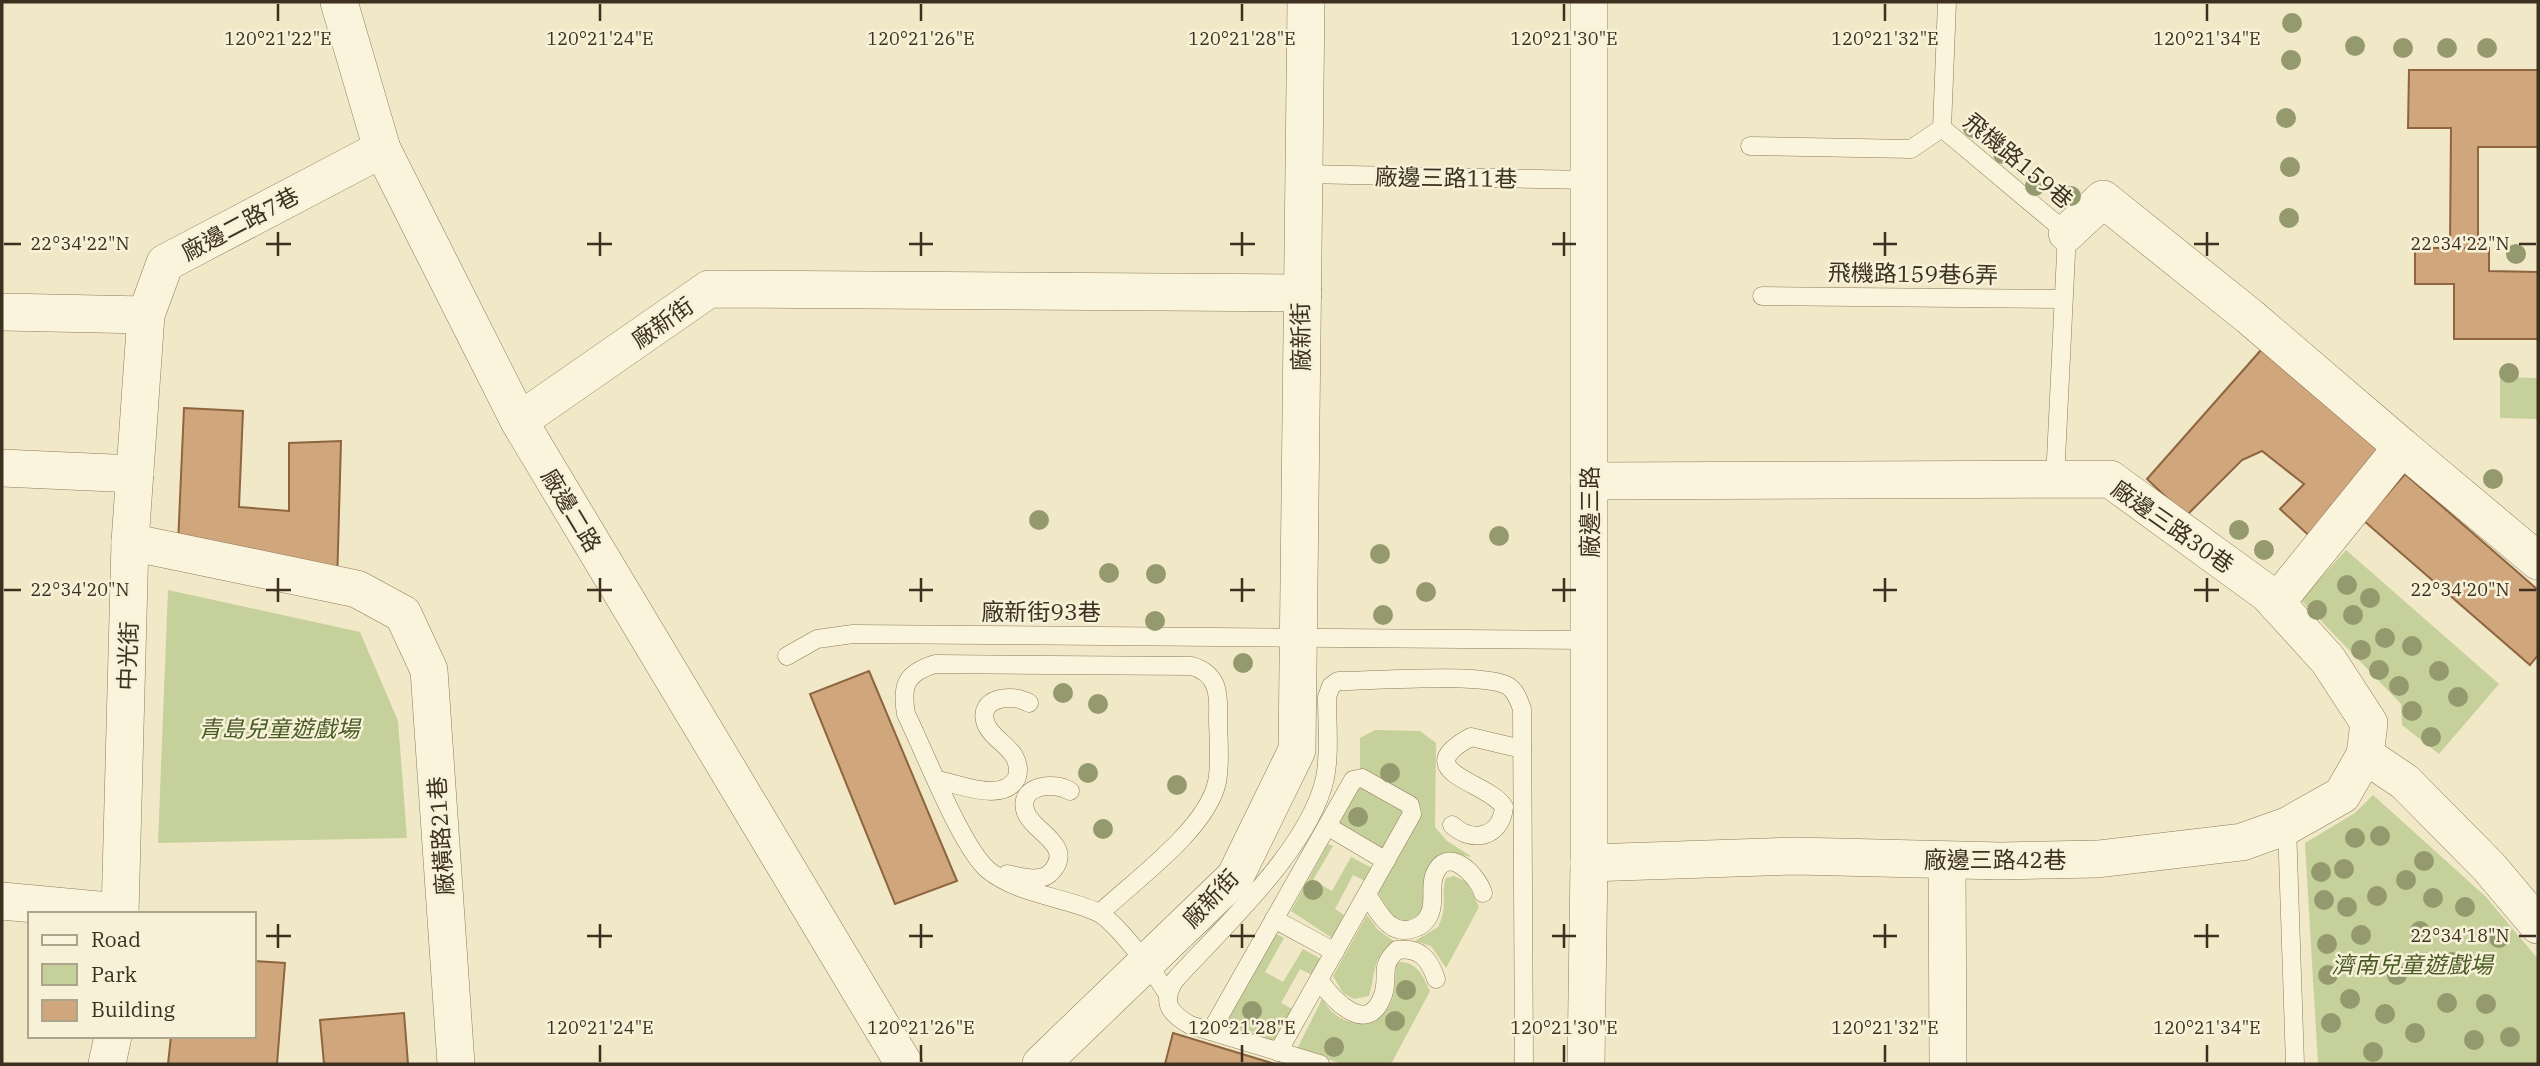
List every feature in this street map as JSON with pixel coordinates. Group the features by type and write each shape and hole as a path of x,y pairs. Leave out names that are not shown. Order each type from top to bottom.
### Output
{"street":[{"name":"廠邊二路","path":"339,2 382,149 519,421 904,1064"},
{"path":"1303,293 1306,2"},
{"name":"廠邊三路","path":"1586,1064 1589,863 1589,2"},
{"name":"廠邊二路7巷","path":"146,315 165,263 382,149"},
{"path":"2067,233 2103,199 2249,316 2538,561"},
{"name":"廠新街","path":"519,421 709,289 1303,293 1297,750 1235,877 1041,1064"},
{"path":"2,312 146,315"},
{"name":"中光街","path":"120,912 130,542 146,315"},
{"path":"2276,603 2402,447"},
{"path":"2,468 135,474"},
{"name":"廠邊三路30巷","path":"1589,481 2110,479 2222,558 2276,603 2328,660 2369,723 2365,755"},
{"name":"廠橫路21巷","path":"130,542 357,589 403,614 429,670 456,1064"},
{"path":"2365,755 2405,782 2488,867 2538,925"},
{"name":"廠邊三路42巷","path":"1589,863 1796,856 1947,861 2098,859 2242,842 2287,826 2342,795 2365,755"},
{"path":"1947,861 1948,1064"},
{"path":"2,901 110,912"},
{"path":"107,1064 113,1038"}],"lane":[{"name":"飛機路159巷","path":"1947,2 1942,128 2067,233 2055,480"},
{"path":"1750,146 1911,149 1942,128"},
{"name":"廠邊三路11巷","path":"1304,174 1589,180"},
{"name":"飛機路159巷6弄","path":"1762,296 2063,299"},
{"name":"廠新街93巷","path":"787,656 817,639 853,634 1589,640"},
{"path":"1100,913 1187,831 1206,808 1217,782 1219,696 1214,680 1204,670 1192,666 935,664 917,669 907,681 905,705 970,849 987,869 1012,886 1100,913 1146,963 1167,993"},
{"path":"1320,1064 1211,1031 1175,1016 1167,1006 1167,993 1175,980 1273,873 1311,816 1326,775 1327,697 1331,686 1338,681 1495,681 1510,687 1522,709 1524,1064"},
{"path":"938,780 987,791 1002,790 1012,785 1018,774 1017,763 986,725 985,714 990,704 1002,697 1018,696 1029,703"},
{"path":"1452,825 1462,834 1483,836 1496,829 1503,820 1504,807 1491,792 1454,776 1448,767 1449,755 1457,744 1471,737 1522,749"},
{"path":"1211,1031 1353,780 1357,778 1410,804 1412,814 1278,1052"},
{"path":"987,869 1028,878 1043,878 1052,872 1059,861 1058,851 1026,813 1025,802 1031,792 1043,785 1059,784 1070,791"},
{"path":"1327,826 1386,861"},
{"path":"2287,826 2295,1064"},
{"path":"1367,895 1391,926 1403,930 1417,929 1425,922 1433,902 1433,881 1436,872 1444,864 1455,862 1468,868 1479,880 1483,893"},
{"path":"1274,919 1335,951"},
{"path":"1320,980 1335,1001 1357,1014 1369,1013 1378,1006 1385,988 1385,966 1397,950 1409,948 1422,953 1432,966 1436,979"}],"green space":[{"path":"2500,377 2538,378 2538,419 2500,418"},
{"path":"2346,550 2499,684 2439,754 2402,725 2401,704 2301,600"},
{"name":"青島兒童遊戲場","path":"168,590 360,632 398,721 407,838 158,843"},
{"path":"1375,730 1420,731 1436,743 1435,827 1447,841 1472,857 1441,855 1433,860 1426,878 1420,915 1404,922 1394,918 1378,893 1422,813 1418,800 1360,770 1360,738"},
{"path":"1360,785 1406,810 1384,849 1339,827 1338,819"},
{"name":"濟南兒童遊戲場","path":"2373,795 2486,897 2538,959 2538,1064 2318,1064 2305,843 2355,813"},
{"path":"1328,844 1333,846 1313,880 1332,891 1351,857 1372,868 1365,881 1353,875 1335,909 1344,915 1332,938 1291,911"},
{"path":"1454,876 1467,882 1479,907 1446,968 1431,946 1415,941 1438,927 1443,913 1446,878"},
{"path":"1367,915 1378,930 1394,941 1378,959 1369,996 1354,999 1343,993 1333,976"},
{"path":"1273,932 1284,938 1265,972 1283,982 1303,949 1323,960 1314,976 1300,969 1281,1003 1294,1010 1275,1044 1218,1029"},
{"path":"1400,962 1416,967 1430,991 1391,1064 1342,1064 1297,1049 1322,999 1329,1009 1347,1021 1367,1023 1377,1019 1391,1002 1395,988 1396,964"}],"building":[{"path":"2409,70 2538,70 2538,147 2478,147 2478,248 2450,248 2451,128 2408,128"},
{"path":"2415,248 2489,248 2489,271 2538,272 2538,339 2454,339 2454,284 2415,284"},
{"path":"2261,350 2386,454 2315,541 2280,509 2304,484 2262,451 2242,460 2186,516 2147,479"},
{"path":"184,408 243,411 239,507 289,511 289,443 341,441 337,585 178,544"},
{"path":"2405,474 2538,590 2538,655 2530,665 2364,521"},
{"path":"869,671 957,881 895,904 810,694"},
{"path":"256,961 285,963 277,1064 168,1064 171,1038 256,1038"},
{"path":"404,1013 408,1064 324,1064 320,1020"},
{"path":"1173,1033 1275,1064 1165,1064"}]}
